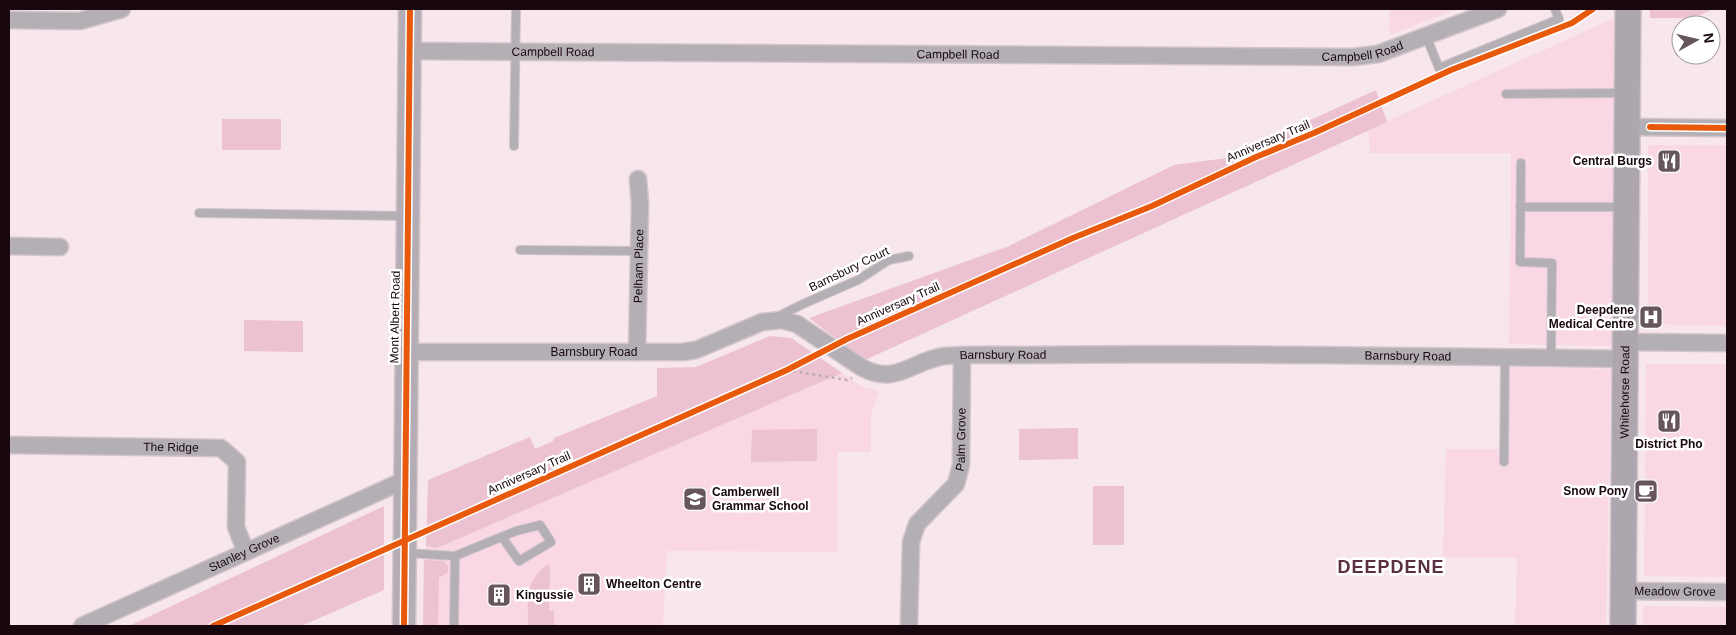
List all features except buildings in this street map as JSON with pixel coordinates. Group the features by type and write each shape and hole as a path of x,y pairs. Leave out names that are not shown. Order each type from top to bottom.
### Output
{"main road":[{"name":"Mont Albert Road","path":"404,626 410,9"},
{"name":"Whitehorse Road","path":"1623,626 1628,9"}],"street":[{"path":"11,16 80,21 122,9"},
{"name":"Campbell Road","path":"409,51 1353,57 1378,54 1498,9"},
{"path":"1627,127 1727,128"},
{"name":"Pelham Place","path":"637,352 640,204 638,180"},
{"path":"9,246 60,246"},
{"name":"Barnsbury Road","path":"406,352 676,352 696,350 755,324 773,320 790,321 797,324 861,367 878,374 891,375 934,358 962,356 1090,354 1551,358 1626,350 1727,343"},
{"name":"Palm Grove","path":"909,626 910,542 917,524 956,484 961,465 962,356"},
{"name":"The Ridge","path":"9,445 221,448 237,462 236,526 246,552"},
{"name":"Stanley Grove","path":"82,626 246,552 405,488"},
{"name":"Meadow Grove","path":"1624,591 1727,592"}],"lane":[{"path":"514,146 516,9"},
{"path":"1426,36 1439,68 1559,18 1555,9"},
{"path":"1506,94 1628,93"},
{"path":"1521,162 1520,262 1552,263 1551,358"},
{"path":"1520,207 1626,207"},
{"path":"199,213 408,216"},
{"path":"520,250 638,251"},
{"name":"Barnsbury Court","path":"773,320 783,313 858,280 883,263 909,256"},
{"path":"1504,462 1505,358"},
{"path":"404,553 455,556 503,536 540,525 550,542 520,561 503,536"},
{"path":"454,626 455,556"}],"path":[{"path":"778,374 801,362"},
{"path":"787,370 847,380"}],"shaded area":[{"path":"1390,9 1458,9 1389,35"},
{"path":"1650,9 1713,9 1700,15 1671,15 1671,18 1650,18"},
{"path":"1616,17 1612,346 1509,344 1511,153 1370,153 1368,130"},
{"path":"1376,90 1387,122 865,360 809,318 1009,246 1174,165 1227,158"},
{"path":"222,119 281,119 281,150 222,150"},
{"path":"1648,145 1727,145 1727,326 1648,324"},
{"path":"244,320 303,321 303,352 244,351"},
{"path":"770,336 791,338 842,373 437,548 426,546 428,480 530,437 535,449 553,441 554,438 657,396 657,368 696,367"},
{"path":"1646,364 1727,364 1727,577 1644,576"},
{"path":"1509,367 1611,369 1606,626 1515,626 1517,558 1443,557 1446,449 1508,449"},
{"name":"Camberwell Grammar School","path":"842,373 863,387 879,391 871,415 871,452 838,452 837,552 667,551 663,626 425,626 426,546 437,548"},
{"path":"1078,428 1078,459 1019,460 1019,429"},
{"path":"817,429 817,461 751,462 752,430"},
{"path":"1093,486 1124,486 1124,545 1093,545"},
{"path":"384,506 384,590 301,626 129,626"},
{"path":"424,560 443,561 448,566 448,572 439,578 438,626 423,626"},
{"path":"547,565 550,565 549,610 554,611 554,626 528,626 528,600 531,585 534,578"},
{"path":"1643,606 1727,607 1727,626 1643,626"}],"tram line":[{"path":"1620,626 1625,9"}],"cycle path":[{"path":"404,626 410,9"},
{"name":"Anniversary Trail","path":"213,626 787,370 847,339 1073,238 1152,206 1256,157 1314,133 1451,70 1572,23 1593,9"},
{"path":"1650,127 1727,128"}],"place":[{"name":"Central Burgs","path":"1669,161"},
{"name":"Deepdene Medical Centre","path":"1651,317"},
{"name":"District Pho","path":"1669,421"},
{"name":"Snow Pony","path":"1646,491"},
{"name":"Camberwell Grammar School","path":"695,499"},
{"name":"Wheelton Centre","path":"589,584"},
{"name":"Kingussie","path":"499,595"}],"district":[{"name":"DEEPDENE","path":"1391,567"}]}
